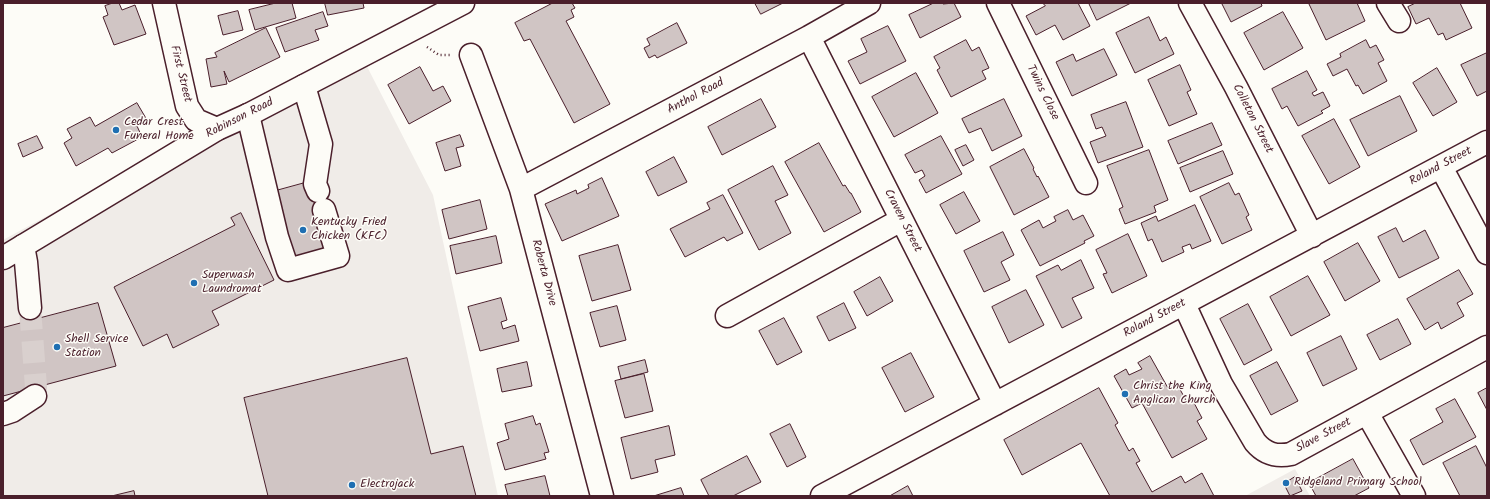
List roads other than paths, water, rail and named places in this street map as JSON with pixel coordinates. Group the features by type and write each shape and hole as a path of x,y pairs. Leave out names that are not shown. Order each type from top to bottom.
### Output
{"street":[{"name":"First Street","path":"164,3 188,106 196,120 217,129"},
{"name":"Robinson Road","path":"3,258 217,129 248,115 463,3"},
{"name":"Anthol Road","path":"521,189 809,37 869,3"},
{"name":"Twins Close","path":"998,3 1086,183"},
{"name":"Colleton Street","path":"1190,3 1236,87 1312,236"},
{"name":"Craven Street","path":"809,37 995,404"},
{"name":"Roberta Drive","path":"470,55 521,189 602,496"},
{"path":"248,115 278,237 288,270 338,256 315,184 321,144 304,86"},
{"name":"Roland Street","path":"822,496 1487,142"},
{"path":"1441,167 1487,253"},
{"path":"727,316 901,220"},
{"path":"23,246 30,308"},
{"name":"Slave Street","path":"1184,304 1221,384 1255,442 1261,449 1279,456 1291,454 1487,348"},
{"path":"3,414 12,411 35,396"},
{"path":"1367,413 1414,496"}],"tunnel":[{"path":"30,308 36,387 35,396"}],"place":[{"name":"Cedar Crest Funeral Home","path":"116,130"},
{"name":"Kentucky Fried Chicken (KFC)","path":"303,230"},
{"name":"Superwash Laundromat","path":"194,283"},
{"name":"Shell Service Station","path":"57,347"},
{"name":"Christ the King Anglican Church","path":"1125,394"},
{"name":"Ridgeland Primary School","path":"1286,483"},
{"name":"Electrojack","path":"352,485"}]}
